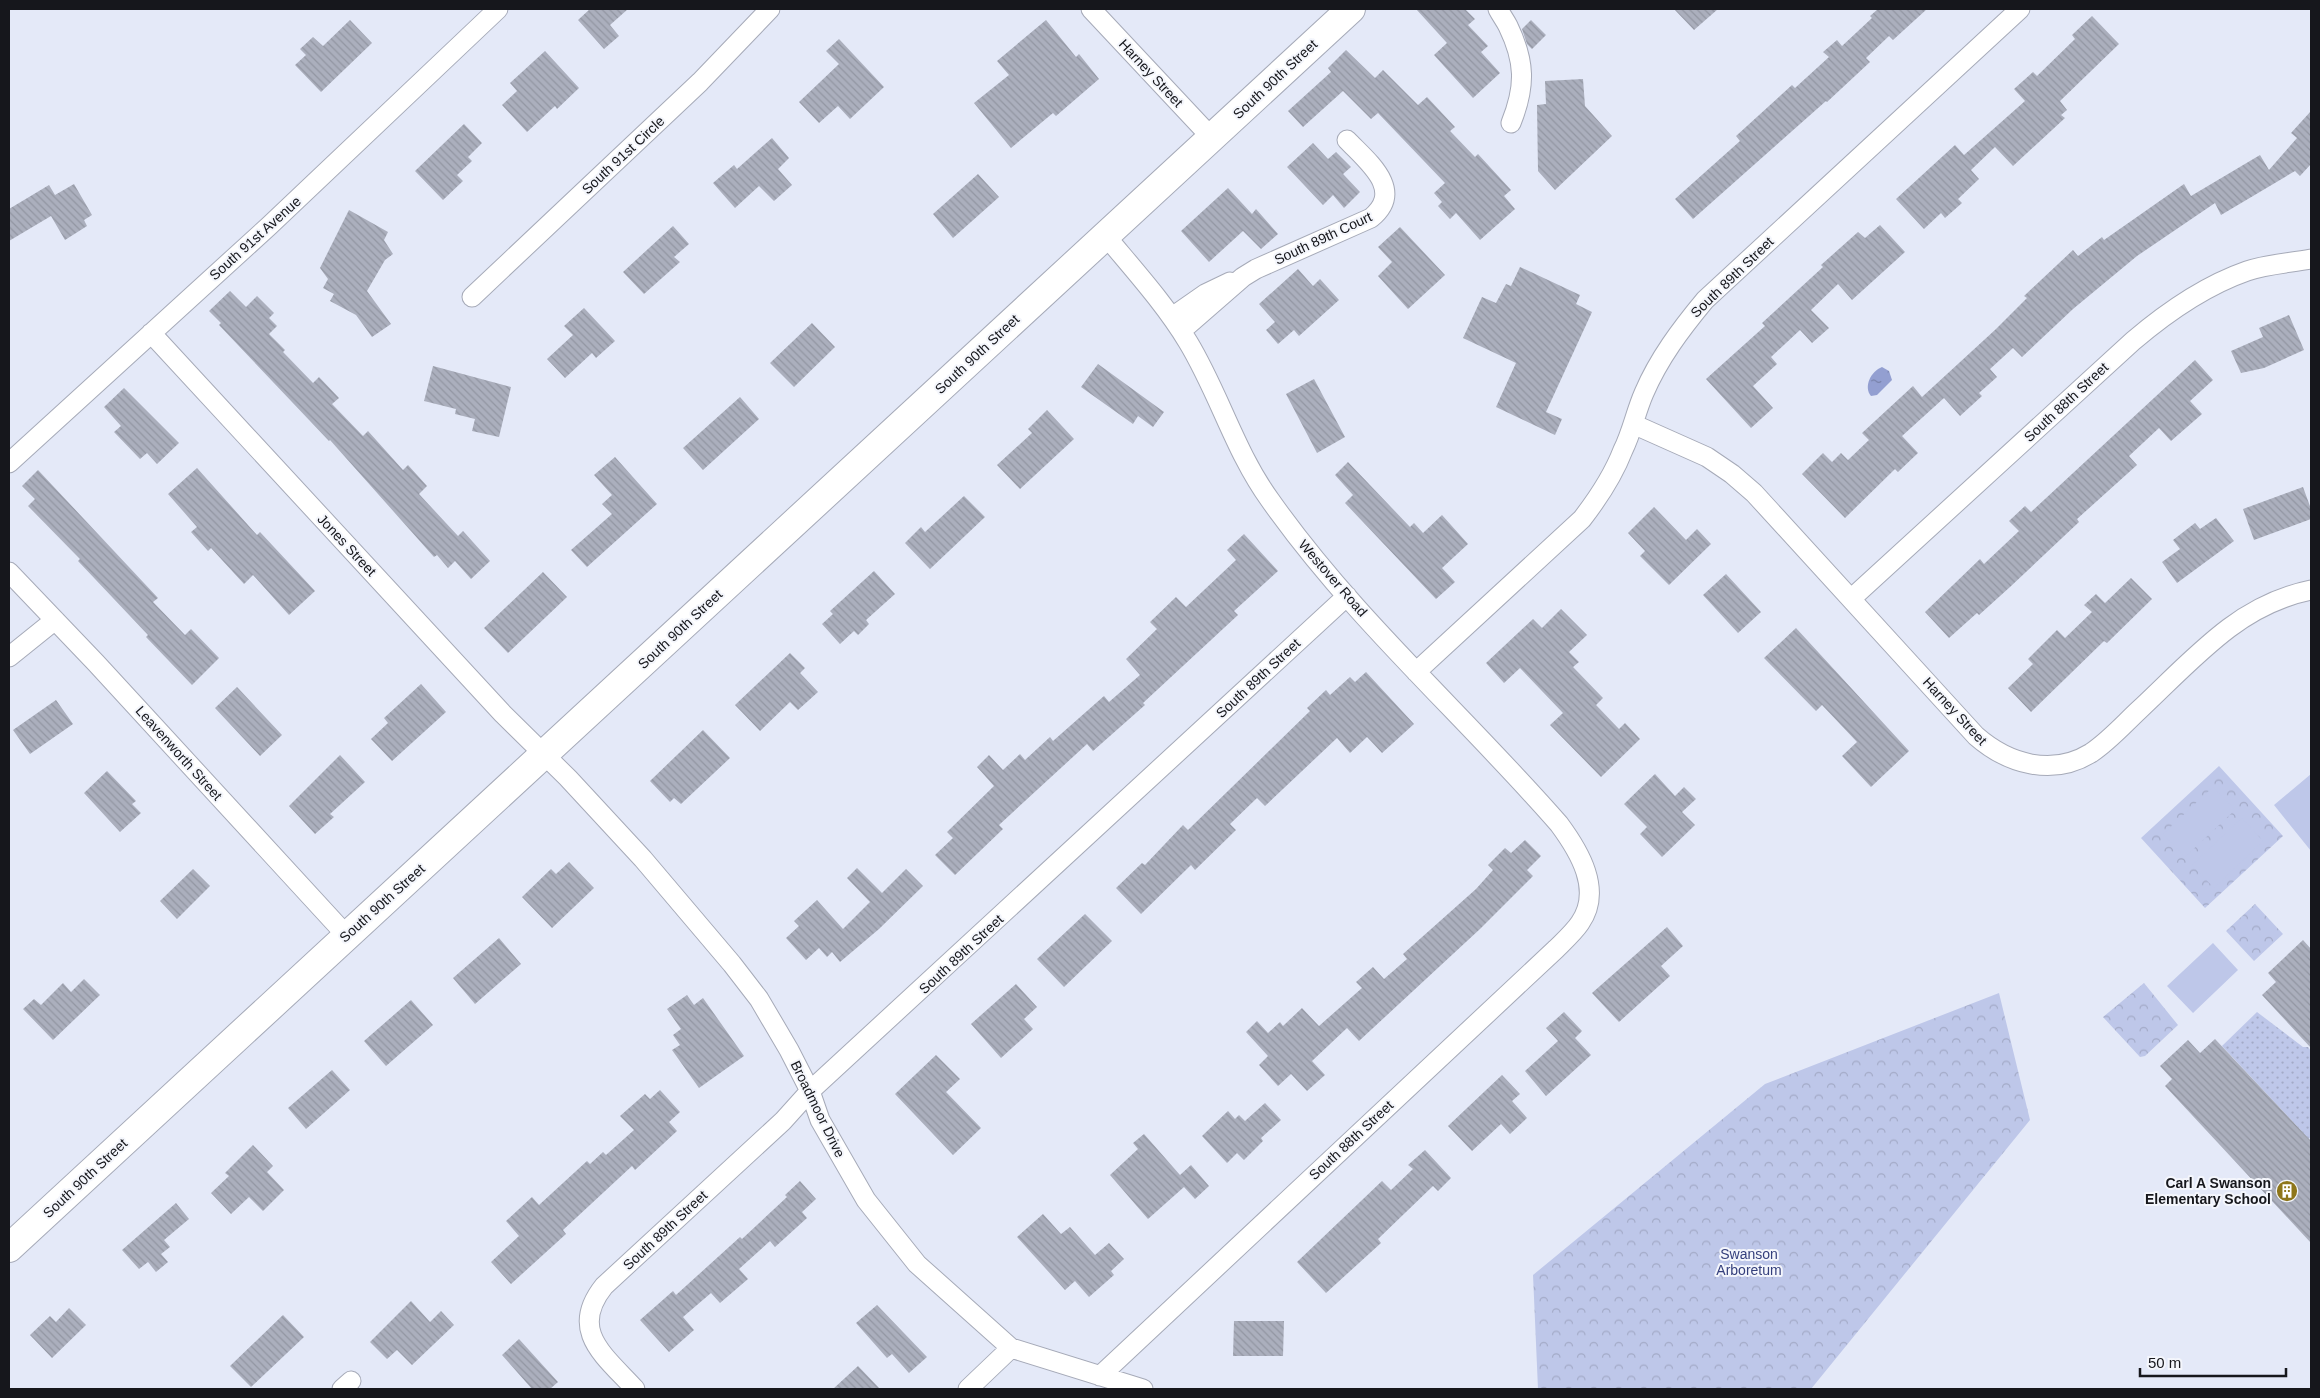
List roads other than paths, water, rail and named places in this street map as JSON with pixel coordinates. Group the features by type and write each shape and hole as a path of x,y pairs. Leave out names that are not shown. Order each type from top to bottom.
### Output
{"main road":[{"name":"South 90th Street","path":"9,1248 1351,9"}],"street":[{"name":"South 91st Avenue","path":"9,463 288,208 498,9"},
{"name":"South 91st Circle","path":"472,298 706,77 770,9"},
{"name":"Harney Street","path":"1091,9 1211,138"},
{"path":"1498,9 1508,25 1524,75 1521,100 1511,123"},
{"name":"South 89th Street","path":"1416,672 1582,519 1609,481 1634,424 1644,394 1663,355 1679,331 1705,300 2020,9"},
{"name":"South 89th Court","path":"1176,324 1256,269 1371,218 1383,206 1385,190 1382,181 1347,140"},
{"name":"Westover Road","path":"1105,235 1176,324 1208,379 1250,467 1268,498 1347,596 1563,830 1583,860 1588,877 1589,896"},
{"name":"South 88th Street","path":"1852,598 2132,341 2163,316 2216,284 2248,271 2311,259"},
{"name":"Jones Street","path":"151,333 503,714 545,755"},
{"name":"Harney Street","path":"1634,424 1707,457 1732,474 1754,493 1989,747 2007,758 2026,764 2044,766 2068,763 2090,753 2229,628 2266,605 2311,590"},
{"name":"Leavenworth Street","path":"9,572 347,936"},
{"name":"South 89th Street","path":"635,1389 597,1348 592,1340 589,1320 595,1297 604,1286 783,1120 810,1091 1347,596"},
{"path":"9,657 55,620"},
{"name":"Broadmoor Drive","path":"545,755 643,859 732,964 764,1008 789,1050 810,1091 820,1120 866,1200 891,1233 942,1288 1011,1348 1143,1389"},
{"name":"South 88th Street","path":"1100,1376 1556,949 1580,924 1589,896"},
{"path":"968,1389 1011,1348"}],"water":[{"path":"1882,367 1889,371 1892,380 1877,395 1871,396 1868,388 1869,380"}],"place":[{"name":"Carl A Swanson Elementary School","path":"2287,1191"}],"park label":[{"name":"Swanson Arboretum","path":"1749,1262"}]}
